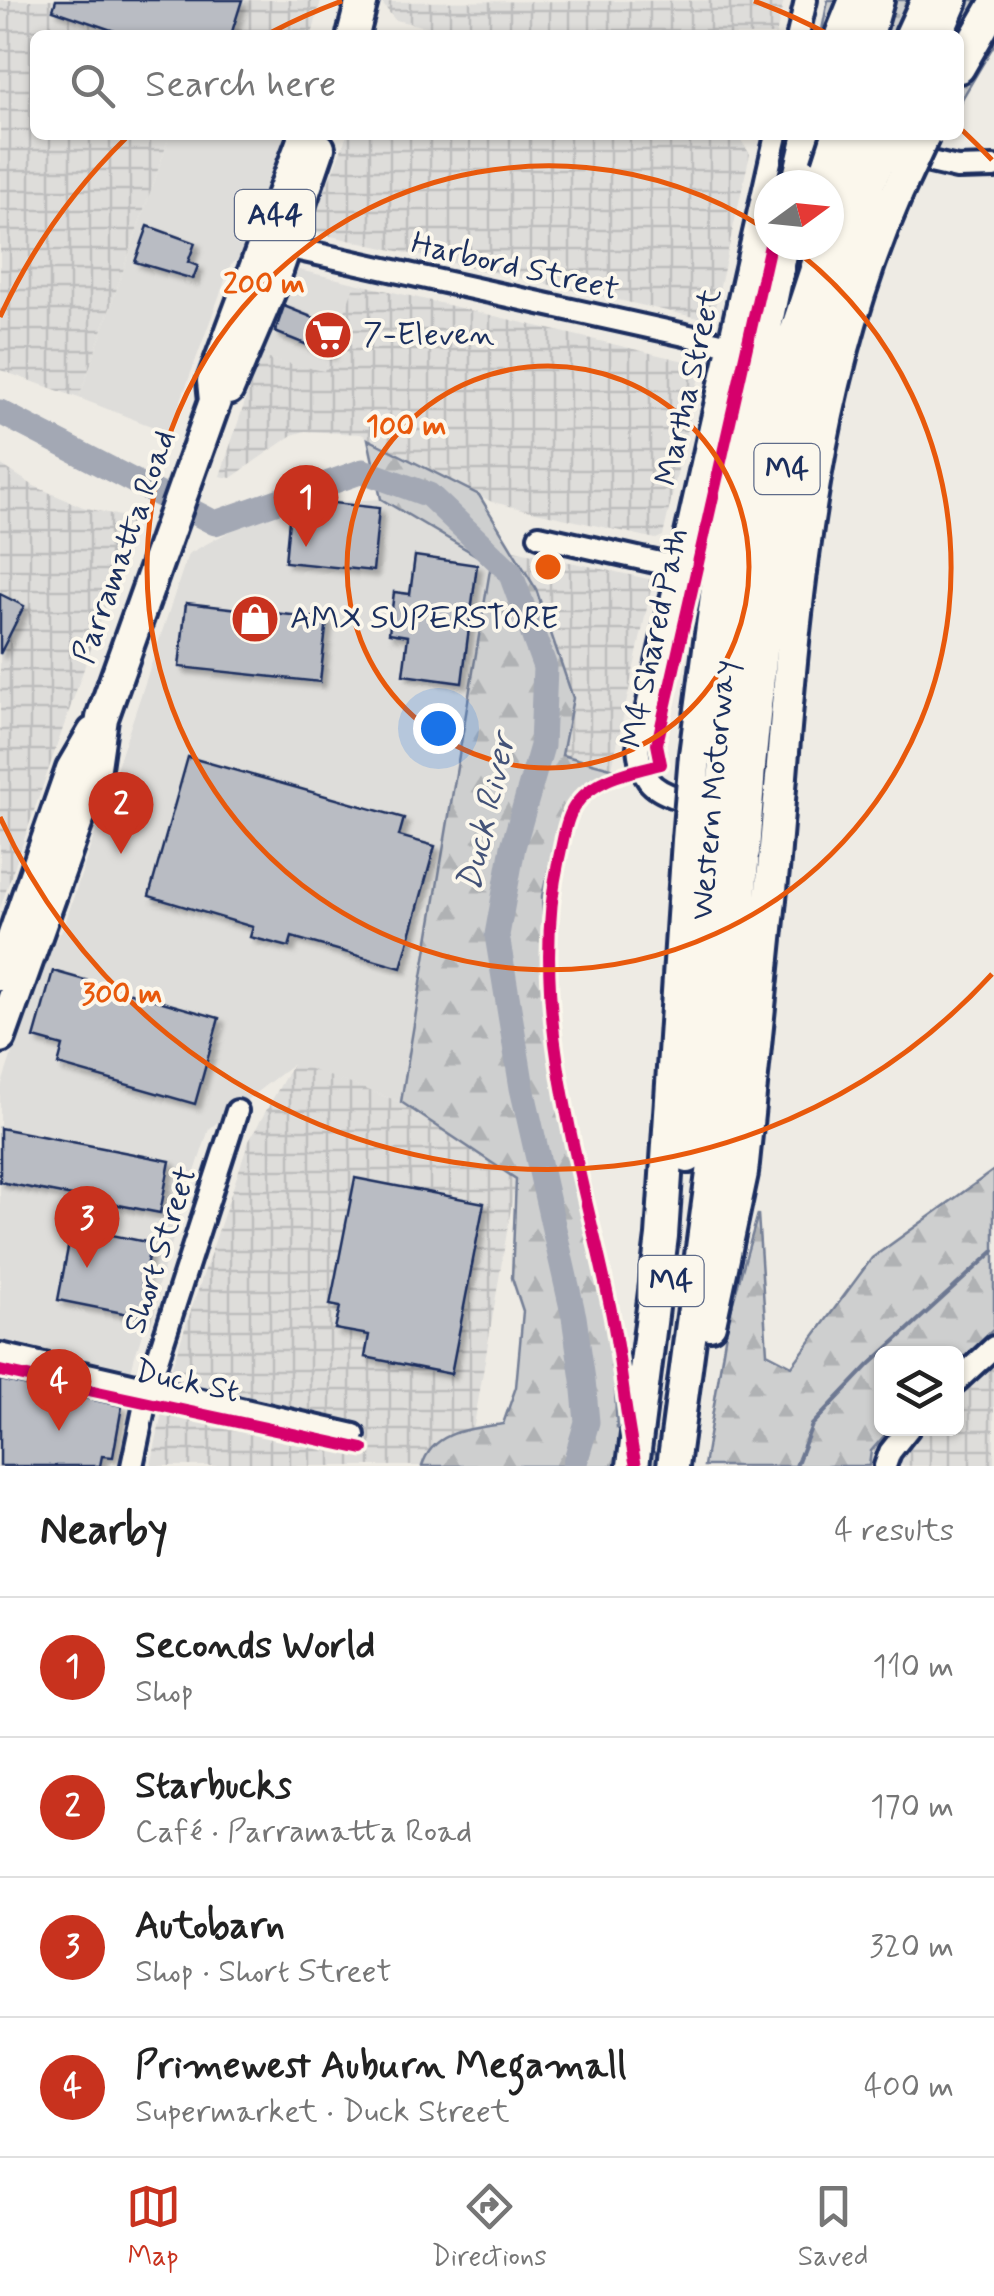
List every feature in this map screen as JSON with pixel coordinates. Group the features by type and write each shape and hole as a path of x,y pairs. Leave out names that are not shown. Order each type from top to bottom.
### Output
{"highway":[{"path":"345,28 362,0"},
{"path":"842,30 855,0"},
{"path":"869,30 878,0"},
{"path":"913,30 927,0"},
{"path":"938,30 952,0"},
{"path":"964,58 994,6"},
{"name":"Parramatta Road","path":"0,974 72,769 102,718 215,400 213,381 302,140"},
{"name":"Parramatta Road","path":"215,400 231,386 286,247 321,140"},
{"path":"835,170 838,140"},
{"name":"Western Motorway","path":"837,170 863,140"},
{"name":"Western Motorway","path":"838,170 883,140"},
{"name":"M4","path":"842,170 925,148"},
{"name":"M4","path":"684,1408 714,1312 739,1190 804,522 839,368 879,234 844,185"},
{"name":"Western Motorway","path":"673,1466 684,1408 724,1083 716,846 695,755 726,520 780,260"},
{"path":"751,508 768,394 802,260"},
{"name":"Western Motorway","path":"738,764 751,508 788,355 819,260"},
{"name":"Western Motorway","path":"635,1466 698,1065 716,846 738,764 796,428 831,290 832,260"},
{"name":"Parramatta Road","path":"0,1036 94,774 102,718"}],"street":[{"path":"799,30 806,0"},
{"name":"Martha Street","path":"678,798 653,789 641,770 638,747 775,140"},
{"path":"925,148 957,168 994,167"},
{"name":"Harbord Street","path":"286,247 730,346"},
{"path":"539,536 678,567"},
{"name":"Short Street","path":"132,1466 149,1385 236,1111"},
{"path":"964,1375 994,1347"},
{"path":"0,1354 354,1434"},
{"path":"885,1466 890,1452 903,1436"}],"shaded area":[{"path":"0,0 321,0 313,30 30,30 30,140 168,140 79,398 0,370"},
{"path":"784,0 777,30 440,30 395,20 381,2"},
{"path":"168,140 283,140 242,258 231,264 169,433 79,398"},
{"path":"345,140 741,140 750,154 714,312 703,319 317,233 311,226"},
{"path":"299,270 355,283 324,372 260,357 292,274"},
{"path":"355,283 697,364 700,372 663,536 656,539 492,502 361,434 305,431 292,435 231,478 220,476 260,357 324,371"},
{"path":"0,464 34,486 83,507 136,520 0,908"},
{"path":"381,499 491,563 401,1102 293,1064 209,1129 134,1359 111,1466 0,1466 0,1090 41,964 63,929 188,554 278,505"},
{"path":"505,548 653,580 612,768 562,755 573,698"},
{"path":"293,1063 401,1102 516,1179 467,1466 151,1466 171,1369 249,1141"},
{"path":"994,1329 994,1466 869,1466 871,1451 884,1436 964,1436 964,1357"}],"green space":[{"path":"828,0 994,0 994,45 964,96 964,30 822,30"},
{"path":"368,439 479,495 536,589 573,698 562,755 622,771 593,781 573,795 561,816 542,896 548,1036 613,1355 617,1428 675,1466 422,1466 427,1454 444,1438 503,1424 516,1387 523,1311 512,1278 516,1179 401,1102 491,564 381,499"},
{"path":"994,1170 994,1329 964,1357 964,1346 874,1346 874,1436 884,1436 871,1451 869,1466 704,1466 728,1320 758,1214 767,1353 792,1366 872,1258"}],"building":[{"path":"56,0 242,0 233,30 111,30 53,10"},
{"path":"148,226 195,243 188,262 198,266 193,279 135,262"},
{"path":"284,306 324,322 327,312 343,319 330,354 275,332"},
{"path":"307,500 379,508 373,571 285,562 290,510 306,512"},
{"path":"415,556 477,565 462,683 403,675 408,636 389,633 394,592 410,594"},
{"path":"0,594 24,606 0,654"},
{"path":"186,603 327,619 320,682 179,667"},
{"path":"188,757 404,818 399,836 435,846 401,968 292,937 289,947 250,937 253,927 149,896"},
{"path":"53,971 219,1018 195,1104 58,1065 63,1046 34,1038"},
{"path":"0,1128 170,1161 160,1213 0,1182"},
{"path":"355,1178 484,1203 451,1374 365,1357 369,1335 335,1329 340,1307 330,1305"},
{"path":"72,1227 151,1243 142,1285 150,1287 143,1317 58,1300"},
{"path":"0,1380 122,1406 113,1457 102,1456 100,1466 0,1466"}],"waterway":[{"name":"Duck River","path":"0,412 215,523 363,471 429,495 510,572 545,667 542,746 513,847 497,935 522,1088 574,1317 587,1422 574,1466"},
{"path":"796,1466 812,1425 869,1365 994,1251"}],"cycle path":[{"name":"M4 Shared Path","path":"636,1466 613,1322 561,1081 549,969 551,913 563,839 574,807 602,783 661,764 657,744 767,260"},
{"name":"Duck St","path":"0,1371 363,1449"}],"place":[{"name":"7-Eleven","path":"328,335"},
{"name":"Seconds World","path":"306,547"},
{"name":"AMX SUPERSTORE","path":"255,619"},
{"name":"Starbucks","path":"121,854"},
{"name":"Autobarn","path":"87,1268"},
{"name":"Primewest Auburn Megamall","path":"59,1431"}]}
